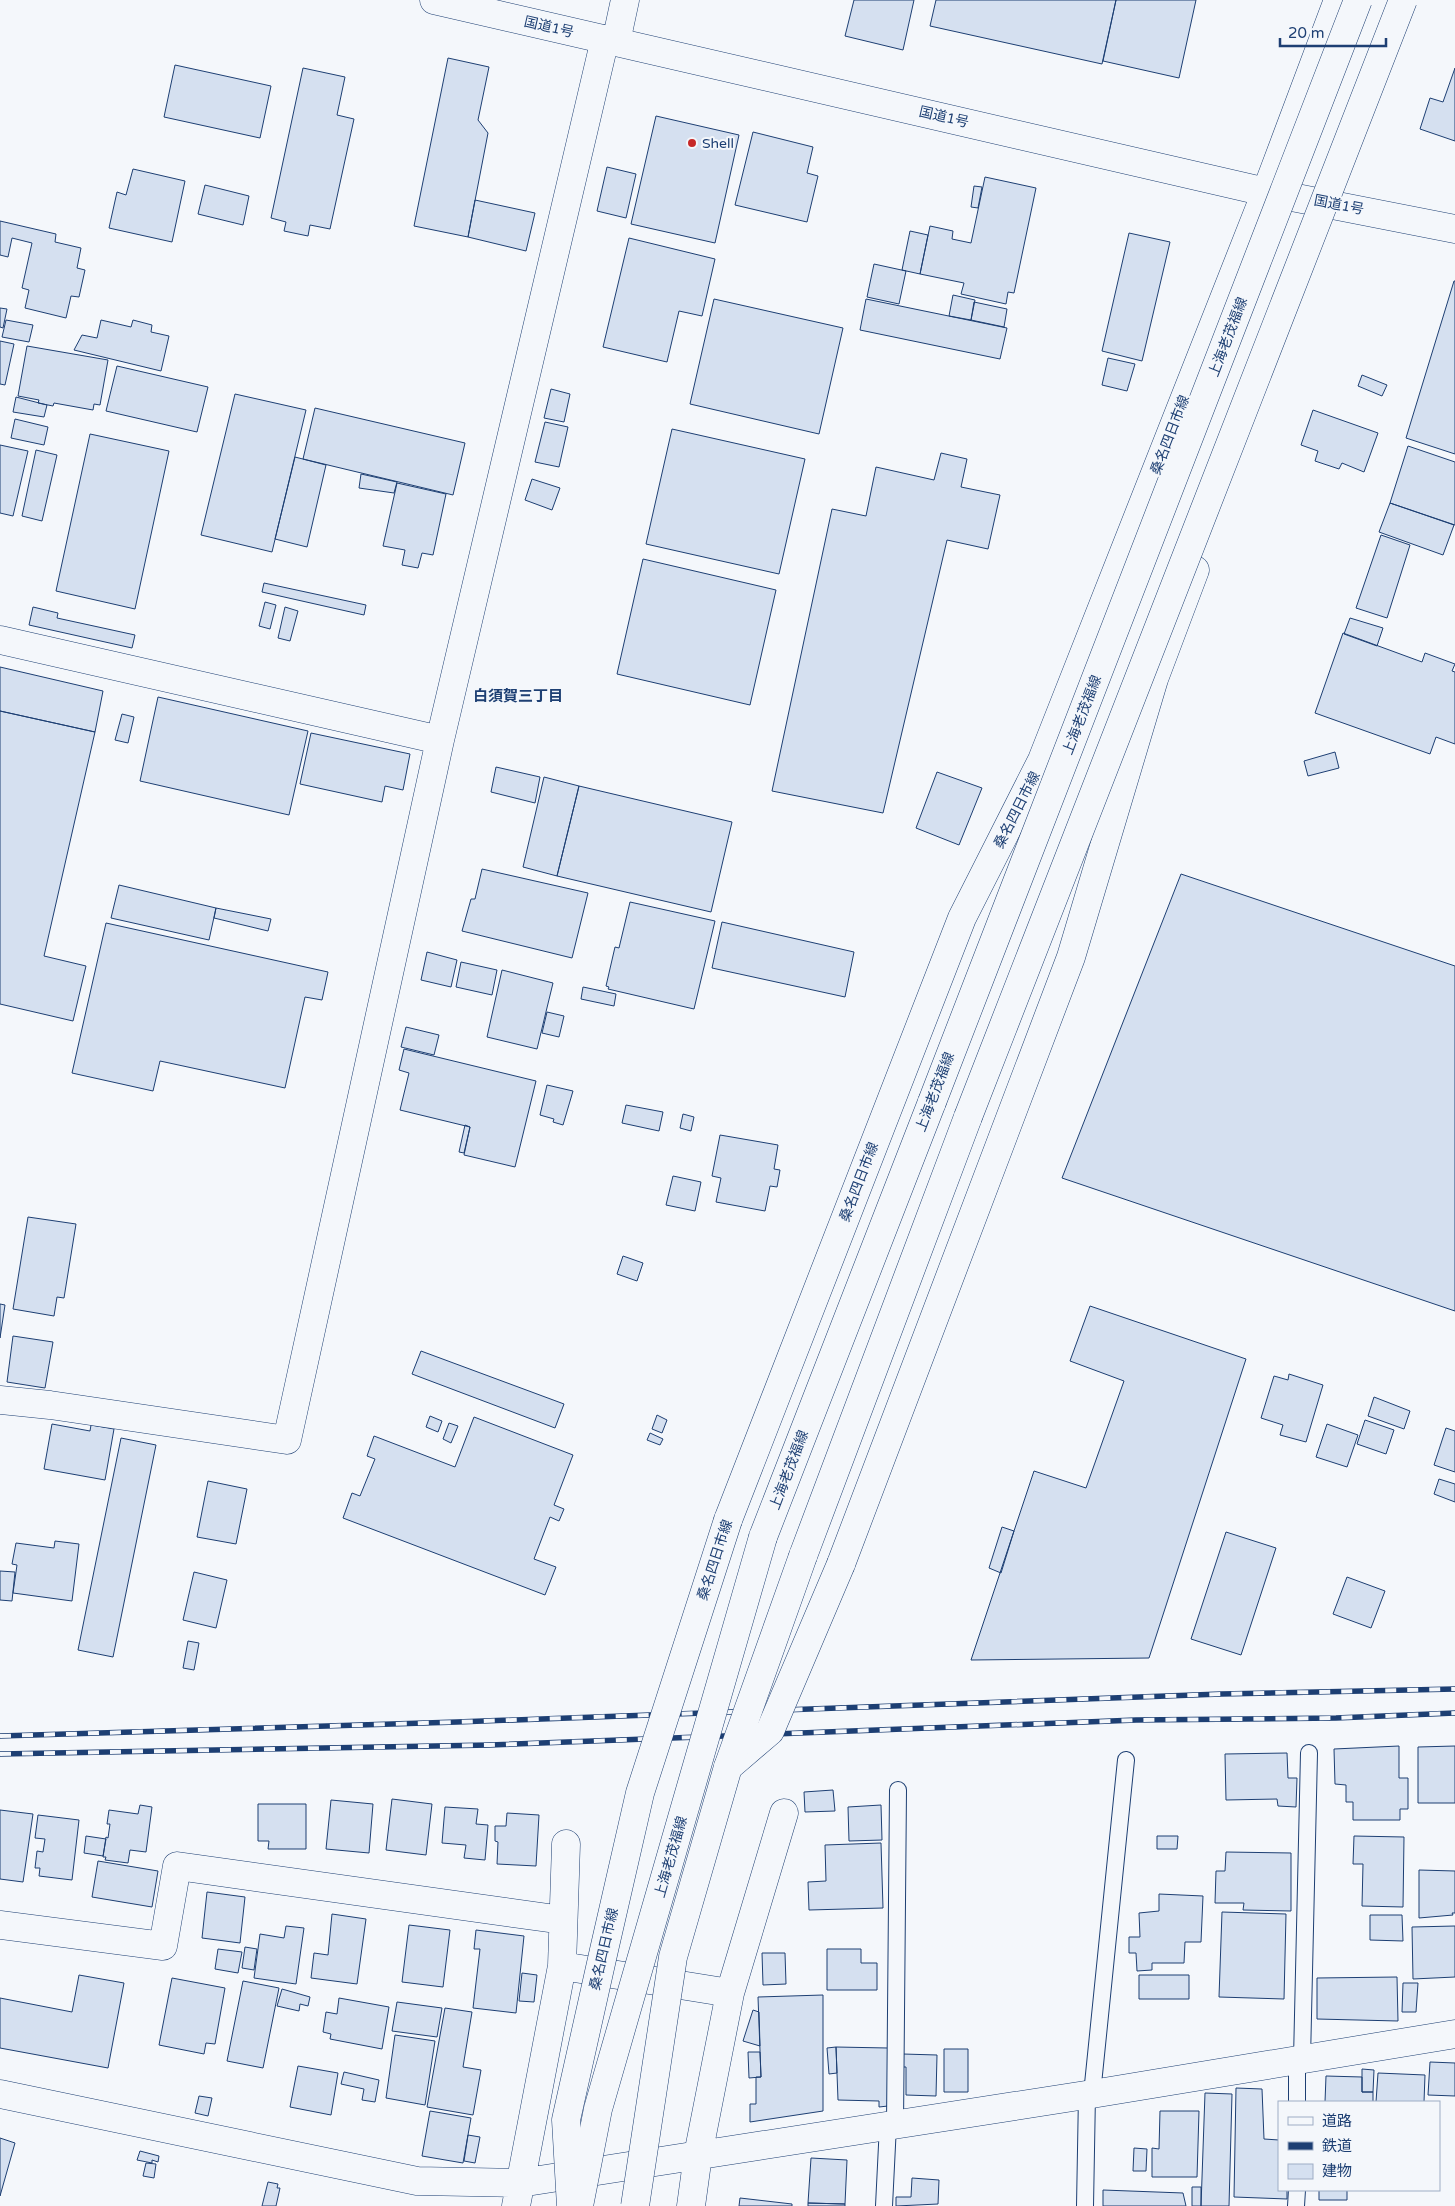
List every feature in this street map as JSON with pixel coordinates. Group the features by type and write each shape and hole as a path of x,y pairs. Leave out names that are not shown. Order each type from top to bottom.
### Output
{"main road":[{"name":"国道1号","path":"434,0 1266,192 1455,229"},
{"path":"0,1400 287,1440 440,740 610,41 625,0"},
{"name":"桑名四日市線","path":"571,2206 566,2120 604,1950 640,1793 728,1520 962,918 1042,760 1266,192 1338,0"},
{"name":"上海老茂福線","path":"579,2206 598,2109 763,1537 1358,0"},
{"path":"635,2206 673,1957 728,1767 803,1556 968,1117 1403,0"},
{"path":"728,1767 770,1731 841,1564 1071,957 1154,679 1412,0"},
{"path":"0,640 440,740"},
{"path":"691,2206 698,2155 730,1992 784,1813"},
{"path":"518,2195 562,1966 566,1844"},
{"path":"0,1925 163,1946 177,1866 563,1920"},
{"path":"562,1966 730,1992"},
{"path":"0,2094 417,2181 518,2195 698,2155 1455,2034"}],"lane":[{"path":"1297,2101 1300,2060 1308,1754"},
{"path":"1085,2206 1089,2094 1126,1760"},
{"path":"884,2206 892,2124 898,1790"},
{"path":"1296,2191 1296,2206"}],"building":[{"path":"854,0 914,0 903,50 845,36"},
{"path":"936,0 1116,0 1102,64 930,26"},
{"path":"1116,0 1196,0 1179,78 1103,61"},
{"path":"448,58 489,67 478,120 488,133 468,237 414,226"},
{"path":"175,65 271,86 260,138 164,117"},
{"path":"303,68 345,77 337,115 354,119 330,229 310,225 308,236 284,231 286,222 271,218"},
{"path":"1455,68 1455,141 1420,129 1430,98 1443,102"},
{"path":"656,116 739,135 715,243 631,224"},
{"path":"753,132 813,147 807,173 818,176 807,222 735,205"},
{"path":"607,167 636,174 626,218 597,211"},
{"path":"133,169 185,181 172,242 109,228 117,192 126,195"},
{"path":"985,177 1036,188 1014,293 1008,292 1006,304 961,294 964,283 920,274 930,226 953,231 952,239 971,243"},
{"path":"205,185 249,196 243,225 198,214"},
{"path":"974,186 982,187 978,208 971,207"},
{"path":"475,200 535,213 526,251 468,237"},
{"path":"0,221 56,234 55,242 81,248 77,268 85,270 79,297 71,296 66,318 25,308 29,290 22,288 32,243 12,238 8,257 0,255"},
{"path":"910,231 928,235 920,274 902,270"},
{"path":"1129,233 1170,242 1142,361 1102,351"},
{"path":"629,238 715,259 702,316 679,311 667,362 603,347"},
{"path":"874,264 906,271 899,304 867,297"},
{"path":"1455,281 1455,454 1406,438"},
{"path":"953,295 975,300 971,320 949,316"},
{"path":"714,299 843,328 819,434 690,404"},
{"path":"866,299 1007,328 1000,359 860,330"},
{"path":"974,302 1007,309 1004,327 971,320"},
{"path":"0,308 7,309 3,328 0,327"},
{"path":"6,320 33,325 29,342 2,337"},
{"path":"101,320 131,327 133,320 152,325 151,332 169,336 161,371 74,350 82,335 97,338"},
{"path":"0,341 14,344 5,385 0,384"},
{"path":"27,346 108,360 100,405 94,404 93,410 54,403 53,406 38,403 39,400 18,396"},
{"path":"1108,358 1135,364 1127,391 1102,385"},
{"path":"117,366 208,387 197,432 106,411"},
{"path":"1362,375 1387,385 1382,396 1358,386"},
{"path":"551,389 570,394 564,422 544,418"},
{"path":"235,394 306,410 272,552 201,535"},
{"path":"16,397 47,405 44,417 13,412"},
{"path":"315,408 465,443 453,495 303,459"},
{"path":"1313,410 1378,433 1364,472 1342,463 1339,469 1315,461 1318,451 1301,445"},
{"path":"15,419 48,427 44,445 11,438"},
{"path":"545,422 568,427 559,467 535,462"},
{"path":"672,429 805,459 779,574 646,544"},
{"path":"90,434 169,451 135,609 56,591"},
{"path":"0,445 28,451 13,516 0,513"},
{"path":"1408,446 1455,462 1455,525 1390,503"},
{"path":"36,450 57,455 42,521 22,516"},
{"path":"941,453 967,459 961,487 1000,495 988,549 947,540 883,813 772,791 832,509 866,516 876,467 934,480"},
{"path":"295,457 326,465 307,547 275,539"},
{"path":"361,474 397,482 394,493 359,488"},
{"path":"532,479 560,488 552,510 525,500"},
{"path":"397,483 446,494 433,555 422,553 418,568 402,565 405,550 383,546"},
{"path":"1390,503 1454,525 1443,555 1379,532"},
{"path":"1381,535 1410,545 1387,618 1356,608"},
{"path":"643,559 776,590 750,705 617,674"},
{"path":"264,583 366,605 364,615 262,592"},
{"path":"265,602 276,605 270,629 259,626"},
{"path":"33,607 58,613 57,618 135,635 132,648 29,625"},
{"path":"285,607 298,611 290,641 278,638"},
{"path":"1350,618 1383,628 1377,646 1344,634"},
{"path":"1343,633 1422,662 1425,653 1455,664 1452,671 1455,672 1455,744 1436,737 1430,754 1315,713"},
{"path":"0,667 103,691 95,732 0,711"},
{"path":"158,697 308,731 289,815 140,781"},
{"path":"0,711 95,732 44,956 86,966 73,1021 0,1004"},
{"path":"122,714 134,717 128,743 115,740"},
{"path":"311,733 410,754 403,790 385,786 382,802 300,784"},
{"path":"1335,752 1339,768 1308,776 1304,761"},
{"path":"496,767 540,777 535,803 491,792"},
{"path":"937,772 982,788 959,845 916,828"},
{"path":"544,777 579,786 557,876 523,867"},
{"path":"579,786 732,822 711,912 557,876"},
{"path":"482,869 588,893 572,958 462,931 471,899 475,899"},
{"path":"1181,874 1455,966 1455,1311 1062,1178"},
{"path":"119,885 216,908 209,940 111,918"},
{"path":"630,902 715,921 694,1009 608,989 609,987 606,986 615,947 619,948"},
{"path":"216,908 271,919 268,931 214,918"},
{"path":"722,922 854,952 845,997 712,968"},
{"path":"106,923 328,972 322,1000 305,997 285,1088 160,1061 153,1091 72,1073"},
{"path":"427,952 457,960 451,987 421,980"},
{"path":"461,962 497,970 492,995 456,987"},
{"path":"502,970 553,983 537,1049 487,1037"},
{"path":"583,987 616,994 614,1006 581,999"},
{"path":"547,1012 564,1016 559,1037 542,1033"},
{"path":"406,1027 439,1035 434,1055 401,1047"},
{"path":"404,1049 536,1081 515,1167 464,1155 470,1127 400,1110 409,1073 399,1070"},
{"path":"547,1085 573,1091 563,1125 553,1122 554,1119 540,1115"},
{"path":"626,1105 663,1112 659,1131 622,1123"},
{"path":"683,1114 694,1117 691,1131 680,1128"},
{"path":"465,1125 470,1127 464,1153 459,1152"},
{"path":"720,1135 778,1145 774,1169 780,1170 777,1187 770,1186 765,1211 716,1202 721,1178 712,1176"},
{"path":"673,1176 701,1182 695,1211 666,1205"},
{"path":"28,1217 76,1224 64,1298 57,1297 54,1316 13,1309"},
{"path":"623,1256 643,1263 637,1281 617,1274"},
{"path":"0,1304 5,1305 0,1338"},
{"path":"1090,1306 1246,1359 1149,1658 971,1660 1034,1471 1086,1488 1124,1381 1070,1361"},
{"path":"13,1336 53,1342 45,1388 7,1382"},
{"path":"421,1351 564,1404 555,1428 412,1374"},
{"path":"1289,1374 1323,1385 1306,1442 1280,1435 1283,1425 1261,1418 1274,1376 1288,1380"},
{"path":"1374,1397 1410,1411 1404,1429 1368,1416"},
{"path":"657,1415 667,1420 662,1433 652,1429"},
{"path":"430,1416 442,1421 438,1432 426,1427"},
{"path":"474,1417 573,1455 554,1505 564,1509 559,1521 550,1517 534,1559 556,1567 545,1595 343,1518 352,1493 360,1496 375,1459 367,1456 374,1436 455,1467"},
{"path":"1365,1420 1394,1430 1386,1454 1357,1444"},
{"path":"449,1423 458,1426 451,1443 443,1439"},
{"path":"52,1424 90,1431 91,1425 114,1429 105,1480 44,1469"},
{"path":"1327,1424 1358,1435 1347,1467 1316,1457"},
{"path":"1446,1428 1455,1431 1455,1472 1434,1465"},
{"path":"650,1433 663,1439 660,1445 647,1440"},
{"path":"121,1438 156,1445 113,1657 78,1650"},
{"path":"1439,1479 1455,1484 1455,1502 1434,1494"},
{"path":"208,1481 247,1489 236,1544 197,1537"},
{"path":"1002,1527 1014,1531 1001,1573 989,1568"},
{"path":"1226,1532 1276,1548 1241,1655 1191,1639"},
{"path":"55,1541 79,1544 72,1601 13,1593 17,1565 12,1564 16,1543 54,1548"},
{"path":"0,1571 15,1572 12,1601 0,1600"},
{"path":"194,1572 227,1580 216,1628 183,1620"},
{"path":"1347,1577 1385,1591 1371,1628 1333,1614"},
{"path":"188,1641 199,1643 194,1670 183,1668"},
{"path":"1399,1746 1399,1778 1408,1778 1408,1809 1400,1809 1400,1820 1353,1820 1353,1802 1346,1802 1346,1785 1335,1784 1334,1749"},
{"path":"1455,1746 1455,1803 1418,1803 1418,1747"},
{"path":"1287,1753 1288,1778 1297,1778 1296,1807 1278,1806 1277,1799 1226,1800 1225,1754"},
{"path":"833,1790 835,1811 805,1812 804,1792"},
{"path":"392,1799 432,1804 426,1855 386,1850"},
{"path":"331,1800 373,1804 369,1853 326,1849"},
{"path":"258,1804 306,1804 306,1849 268,1849 269,1841 258,1841"},
{"path":"140,1805 152,1807 146,1852 130,1850 128,1863 105,1860 106,1857 103,1857 110,1824 107,1824 109,1810 138,1814"},
{"path":"881,1805 882,1840 849,1841 848,1807"},
{"path":"445,1807 478,1809 476,1824 488,1825 485,1860 464,1858 466,1845 442,1843"},
{"path":"0,1810 33,1814 23,1882 0,1879"},
{"path":"507,1813 539,1815 536,1866 497,1864 498,1842 495,1841 495,1826 506,1826"},
{"path":"38,1815 79,1820 72,1880 39,1876 40,1868 35,1868 37,1851 43,1852 45,1839 35,1838"},
{"path":"86,1836 106,1839 103,1856 84,1853"},
{"path":"1157,1836 1178,1836 1177,1849 1157,1849"},
{"path":"1354,1836 1404,1837 1403,1907 1362,1906 1363,1864 1353,1864"},
{"path":"881,1843 883,1908 809,1910 808,1882 826,1881 825,1845"},
{"path":"1226,1852 1291,1853 1291,1911 1243,1910 1244,1903 1215,1903 1216,1871 1225,1871"},
{"path":"98,1861 158,1871 152,1907 92,1897"},
{"path":"1419,1870 1455,1871 1455,1913 1452,1913 1453,1915 1419,1918"},
{"path":"207,1892 245,1897 240,1943 202,1938"},
{"path":"1159,1894 1203,1896 1201,1942 1185,1942 1184,1963 1152,1963 1152,1970 1137,1971 1136,1953 1129,1953 1129,1937 1140,1937 1139,1913 1159,1911"},
{"path":"1222,1912 1286,1914 1284,1999 1219,1997"},
{"path":"332,1914 366,1919 357,1984 311,1978 314,1953 328,1955"},
{"path":"1370,1915 1402,1915 1403,1941 1370,1940"},
{"path":"409,1925 450,1930 443,1987 402,1982"},
{"path":"286,1926 304,1928 296,1984 254,1978 260,1934 284,1938"},
{"path":"1455,1926 1455,1977 1413,1979 1412,1927"},
{"path":"476,1930 524,1936 516,2013 473,2008 480,1949 474,1949"},
{"path":"245,1947 257,1949 254,1970 242,1968"},
{"path":"218,1949 242,1952 238,1973 215,1969"},
{"path":"827,1949 861,1949 861,1963 877,1963 877,1990 827,1990"},
{"path":"762,1953 785,1953 786,1984 763,1985"},
{"path":"522,1973 537,1975 534,2002 519,2001"},
{"path":"79,1975 124,1983 108,2068 0,2048 0,1998 72,2012"},
{"path":"1139,1975 1189,1975 1189,1999 1139,1999"},
{"path":"1397,1977 1398,2021 1317,2019 1317,1978"},
{"path":"172,1978 225,1988 215,2044 206,2043 204,2054 159,2045"},
{"path":"243,1981 279,1988 263,2068 227,2061"},
{"path":"1403,1983 1418,1983 1416,2012 1402,2012"},
{"path":"282,1989 310,1997 308,2006 300,2004 299,2011 277,2006"},
{"path":"823,1995 823,2111 750,2122 750,2104 756,2104 756,2077 761,2077 758,1997"},
{"path":"339,1998 389,2007 382,2049 330,2039 331,2034 323,2032 326,2012 337,2014"},
{"path":"397,2002 442,2008 437,2037 392,2031"},
{"path":"445,2008 472,2012 463,2067 481,2070 473,2115 427,2107"},
{"path":"753,2010 759,2012 760,2046 743,2041"},
{"path":"395,2035 435,2041 425,2105 386,2098"},
{"path":"836,2047 888,2048 888,2106 879,2107 879,2101 838,2100"},
{"path":"836,2047 837,2073 829,2074 827,2048"},
{"path":"944,2049 968,2049 968,2092 944,2092"},
{"path":"748,2052 760,2052 761,2077 749,2078"},
{"path":"903,2054 937,2055 936,2096 906,2095 906,2067 902,2067"},
{"path":"1430,2062 1455,2063 1455,2096 1428,2095"},
{"path":"298,2066 338,2073 331,2115 290,2107"},
{"path":"1362,2069 1374,2070 1373,2092 1362,2092"},
{"path":"344,2072 379,2080 375,2102 362,2100 364,2089 341,2084"},
{"path":"1378,2073 1425,2075 1424,2101 1376,2101"},
{"path":"1326,2076 1362,2077 1362,2092 1373,2092 1373,2101 1325,2101"},
{"path":"1236,2088 1262,2089 1264,2139 1278,2140 1278,2191 1287,2191 1287,2199 1234,2197"},
{"path":"1205,2093 1232,2094 1229,2206 1201,2206"},
{"path":"199,2096 212,2098 208,2116 195,2113"},
{"path":"430,2111 471,2118 463,2163 422,2156"},
{"path":"1160,2111 1199,2111 1197,2177 1152,2177 1152,2148 1159,2149"},
{"path":"468,2135 480,2137 475,2163 464,2161"},
{"path":"0,2138 15,2143 0,2196"},
{"path":"1134,2148 1147,2149 1146,2171 1133,2171"},
{"path":"140,2151 159,2156 158,2162 152,2160 152,2163 137,2160"},
{"path":"811,2158 847,2160 845,2204 808,2203"},
{"path":"146,2163 156,2164 154,2178 143,2176"},
{"path":"912,2178 939,2180 938,2204 896,2206 896,2197 911,2197"},
{"path":"268,2182 278,2184 277,2188 280,2188 276,2206 262,2206"},
{"path":"1192,2187 1201,2187 1201,2206 1192,2206"},
{"path":"1103,2190 1183,2193 1186,2206 1103,2206"},
{"path":"1319,2191 1347,2191 1347,2200 1319,2200"},
{"path":"740,2198 792,2204 792,2206 739,2206"},
{"path":"808,2203 845,2204 845,2206 808,2206"}],"railway":[{"path":"0,1736 457,1722 1221,1694 1455,1689"},
{"path":"0,1754 490,1745 1136,1720 1336,1718 1455,1713"}],"place":[{"name":"Shell","path":"692,143"}],"district":[{"name":"白須賀三丁目","path":"518,696"}]}
